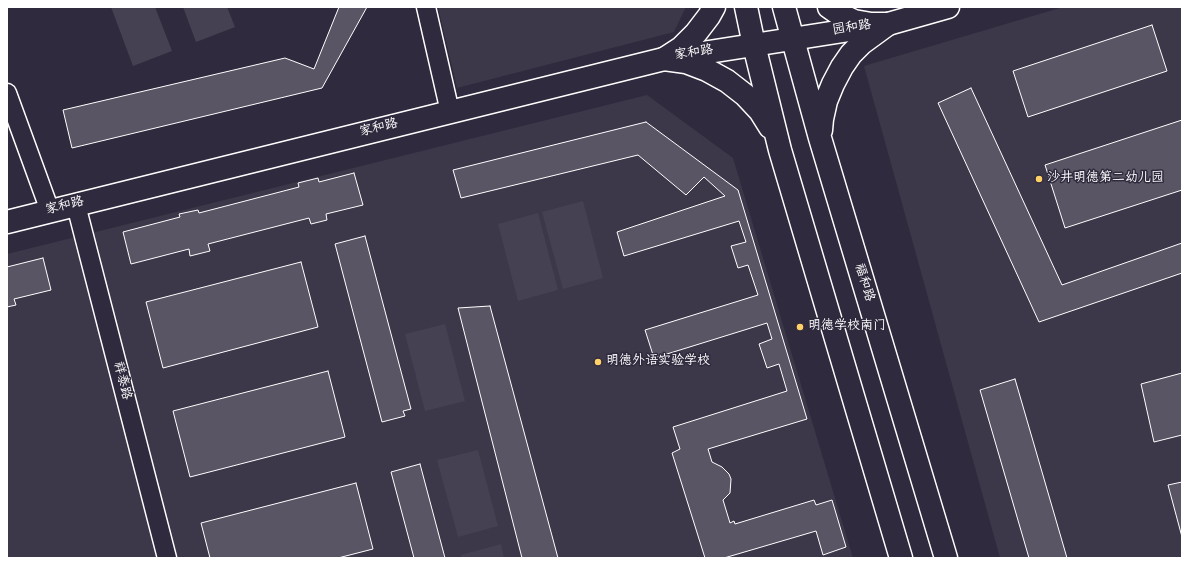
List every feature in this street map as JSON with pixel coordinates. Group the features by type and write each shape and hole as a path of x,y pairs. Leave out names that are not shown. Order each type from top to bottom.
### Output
{"main road":[{"path":"664,59 681,48 696,33 714,7"},
{"path":"746,7 780,150 901,558"},
{"name":"福和路","path":"784,7 820,138 946,558"},
{"path":"829,7 838,14 854,21 871,24 888,24"},
{"name":"园和路","path":"754,45 888,24 948,7"},
{"path":"820,138 826,101 842,67 851,54 862,43 888,24"},
{"name":"家和路","path":"7,222 664,59 754,45"},
{"path":"664,59 686,62 707,70 727,81 739,90 760,111 772,130 780,150"}],"street":[{"path":"426,7 450,112"},
{"path":"7,93 50,211"},
{"name":"祥泰路","path":"76,205 166,558"}],"shaded area":[{"path":"111,7 155,7 172,51 133,66"},
{"path":"183,7 227,7 235,27 196,42"},
{"path":"438,7 686,7 674,32 457,88"},
{"name":"沙井明德第二幼儿园","path":"1063,7 1182,7 1182,558 1000,558 864,66"},
{"path":"647,95 733,158 853,558 7,558 7,254"},
{"path":"583,201 603,278 563,289 542,212"},
{"path":"538,213 558,290 518,301 498,224"},
{"path":"445,324 465,401 425,411 405,334"},
{"path":"478,450 498,526 458,537 437,460"},
{"path":"501,544 504,558 461,558 461,555"}],"building":[{"path":"339,7 367,7 322,88 72,148 63,110 285,58 314,69"},
{"path":"1152,25 1167,71 1028,117 1013,71"},
{"path":"971,88 1062,285 1182,243 1182,273 1039,322 938,103"},
{"path":"1182,120 1182,190 1065,228 1045,165"},
{"path":"646,122 738,190 807,419 708,449 712,462 722,467 729,474 731,479 730,493 723,500 730,523 734,521 735,524 814,500 816,505 832,500 846,547 823,555 816,531 724,558 705,558 672,453 680,449 673,427 787,391 779,364 767,368 759,344 772,339 767,323 654,358 645,330 758,295 748,265 738,268 731,246 746,242 739,221 624,256 617,232 725,196 704,177 686,195 638,155 461,198 453,170"},
{"path":"354,173 363,205 326,214 327,220 311,224 309,218 208,244 210,251 190,256 189,249 131,264 123,232 180,217 179,214 198,210 199,213 299,187 298,183 318,178 319,182"},
{"path":"365,236 411,409 403,411 405,416 382,422 335,244"},
{"path":"43,258 51,290 14,299 16,305 7,307 7,267"},
{"path":"301,262 318,327 163,368 146,302"},
{"path":"490,306 558,558 522,558 458,308"},
{"path":"328,371 345,437 190,477 173,411"},
{"path":"1182,373 1182,435 1154,442 1141,384"},
{"path":"1015,379 1067,558 1029,558 980,390"},
{"path":"420,464 445,558 414,558 391,472"},
{"path":"1182,482 1182,537 1168,485"},
{"path":"356,483 373,549 338,558 210,558 201,523"}],"place":[{"name":"沙井明德第二幼儿园","path":"1039,179"},
{"name":"明德学校南门","path":"800,327"},
{"name":"明德外语实验学校","path":"598,362"}]}
